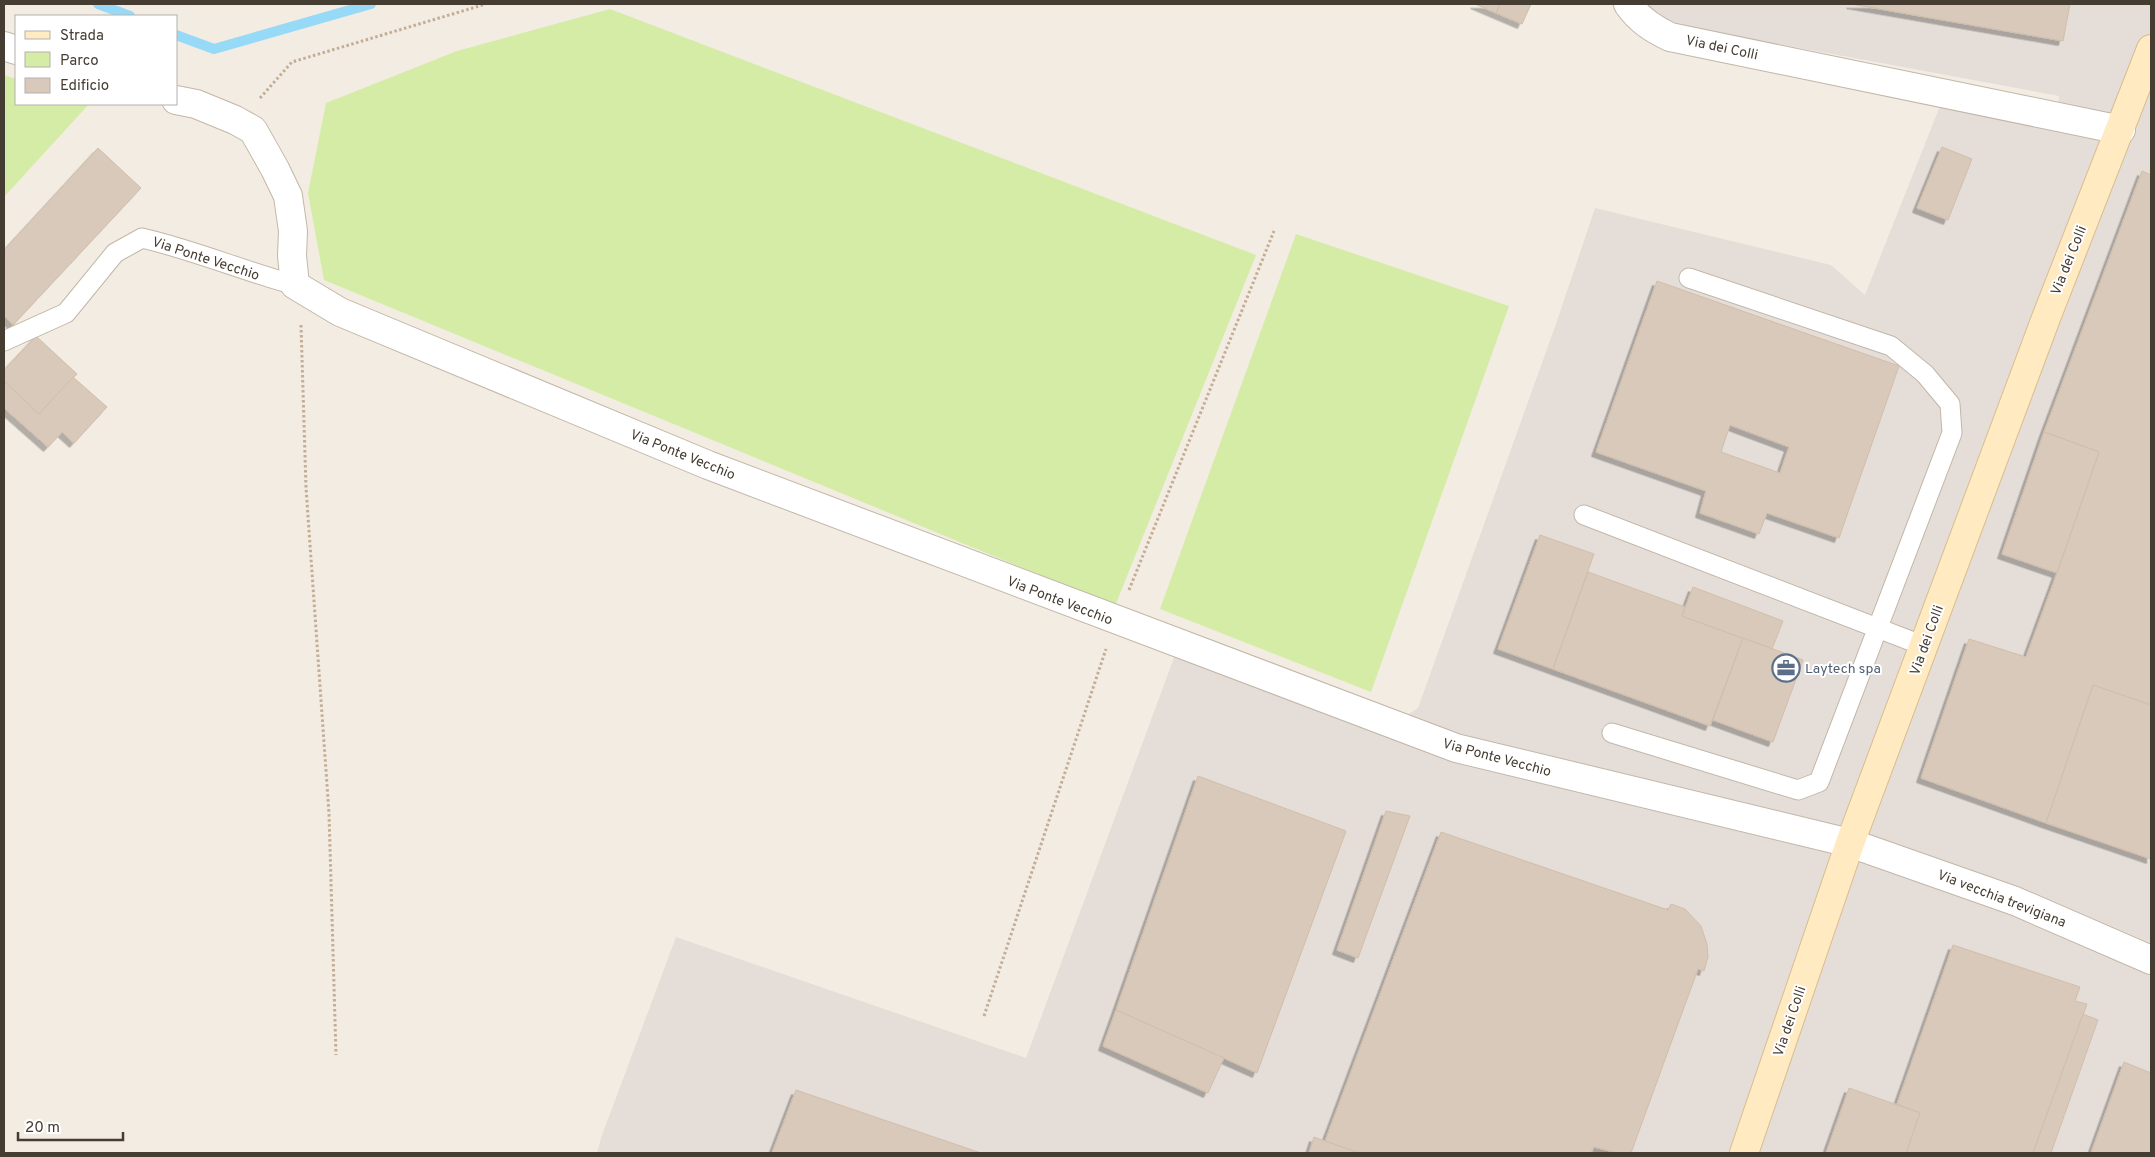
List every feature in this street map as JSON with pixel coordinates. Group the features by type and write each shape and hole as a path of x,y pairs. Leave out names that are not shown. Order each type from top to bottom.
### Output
{"street":[{"name":"Via dei Colli","path":"1628,4 1652,29 1670,37 2121,130"},
{"name":"Via dei Colli","path":"1744,1153 1850,843 2046,318 2121,130 2151,49"},
{"path":"178,100 196,104 235,120 253,130 275,168 288,196 293,231 292,256 295,285"},
{"name":"Via Ponte Vecchio","path":"295,285 340,312 708,465 1116,621 1456,748 1850,843"},
{"name":"Via vecchia trevigiana","path":"1850,843 2016,901 2151,960"}],"lane":[{"name":"Via Ponte Vecchio","path":"4,341 66,313 115,253 142,238 173,245 262,276 295,285"},
{"path":"1612,733 1798,790 1819,782 1952,433 1950,404 1925,374 1891,346 1689,278"},
{"path":"1584,515 1924,646"}],"path":[{"path":"253,130 260,96 292,62 486,4"},
{"path":"984,1016 1116,621 1274,231"},
{"path":"295,285 300,320 306,488 330,813 336,1055"}],"shaded area":[{"path":"1638,4 2151,4 2151,1153 597,1153 676,937 1026,1058 1175,655 1387,729 1418,708 1556,324 1595,208 1831,265 1865,295 1940,106 2055,131 2059,96 1687,27 1664,21"}],"green space":[{"path":"610,9 1256,255 1115,606 324,280 308,193 326,103 457,51"},
{"path":"4,75 15,79 15,105 88,105 4,197"},
{"path":"1296,234 1509,306 1371,692 1160,609"}],"building":[{"path":"1475,4 1500,4 1496,13"},
{"path":"1500,4 1531,4 1522,24 1496,13"},
{"path":"1851,4 2070,4 2063,41"},
{"path":"1942,147 1972,159 1948,220 1917,208"},
{"path":"98,148 141,188 13,325 4,316 4,250"},
{"path":"2142,171 2151,175 2151,705 2093,685 2046,823 1921,778 1969,639 2026,657 2057,573 2099,452 2044,432"},
{"path":"1657,281 1899,366 1839,538 1767,513 1759,534 1700,513 1706,491 1596,452","holes":["1730,425 1789,447 1780,473 1721,452"]},
{"path":"36,336 77,374 39,414 4,381 4,370"},
{"path":"73,377 107,407 74,443 62,432 48,447 4,408 4,381 39,414"},
{"path":"2044,432 2099,452 2057,573 2002,554"},
{"path":"1540,535 1594,554 1553,669 1498,649"},
{"path":"1588,572 1685,607 1682,616 1743,638 1710,726 1553,669"},
{"path":"1693,587 1783,621 1772,649 1682,616"},
{"path":"1743,638 1803,660 1773,742 1713,720"},
{"path":"2093,685 2151,705 2151,859 2046,823"},
{"path":"1198,776 1346,831 1257,1073 1116,1010"},
{"path":"1386,811 1410,816 1358,958 1337,950"},
{"path":"1441,832 1668,910 1671,904 1685,909 1701,926 1707,944 1708,957 1704,971 1698,969 1631,1153 1618,1153 1594,1147 1591,1153 1359,1153 1325,1141"},
{"path":"1953,945 2080,987 2075,1001 2087,1004 2033,1153 1906,1153 1920,1113 1897,1104"},
{"path":"1116,1010 1224,1058 1208,1093 1103,1046"},
{"path":"2083,1014 2098,1020 2051,1153 2033,1153"},
{"path":"2124,1062 2151,1073 2151,1153 2091,1153"},
{"path":"1849,1088 1920,1113 1906,1153 1826,1153"},
{"path":"796,1090 981,1153 772,1153"},
{"path":"1314,1137 1325,1141 1359,1153 1309,1153"}],"waterway":[{"path":"98,4 127,15"},
{"path":"178,36 214,49 371,4"}],"place":[{"name":"Laytech spa","path":"1786,668"}]}
